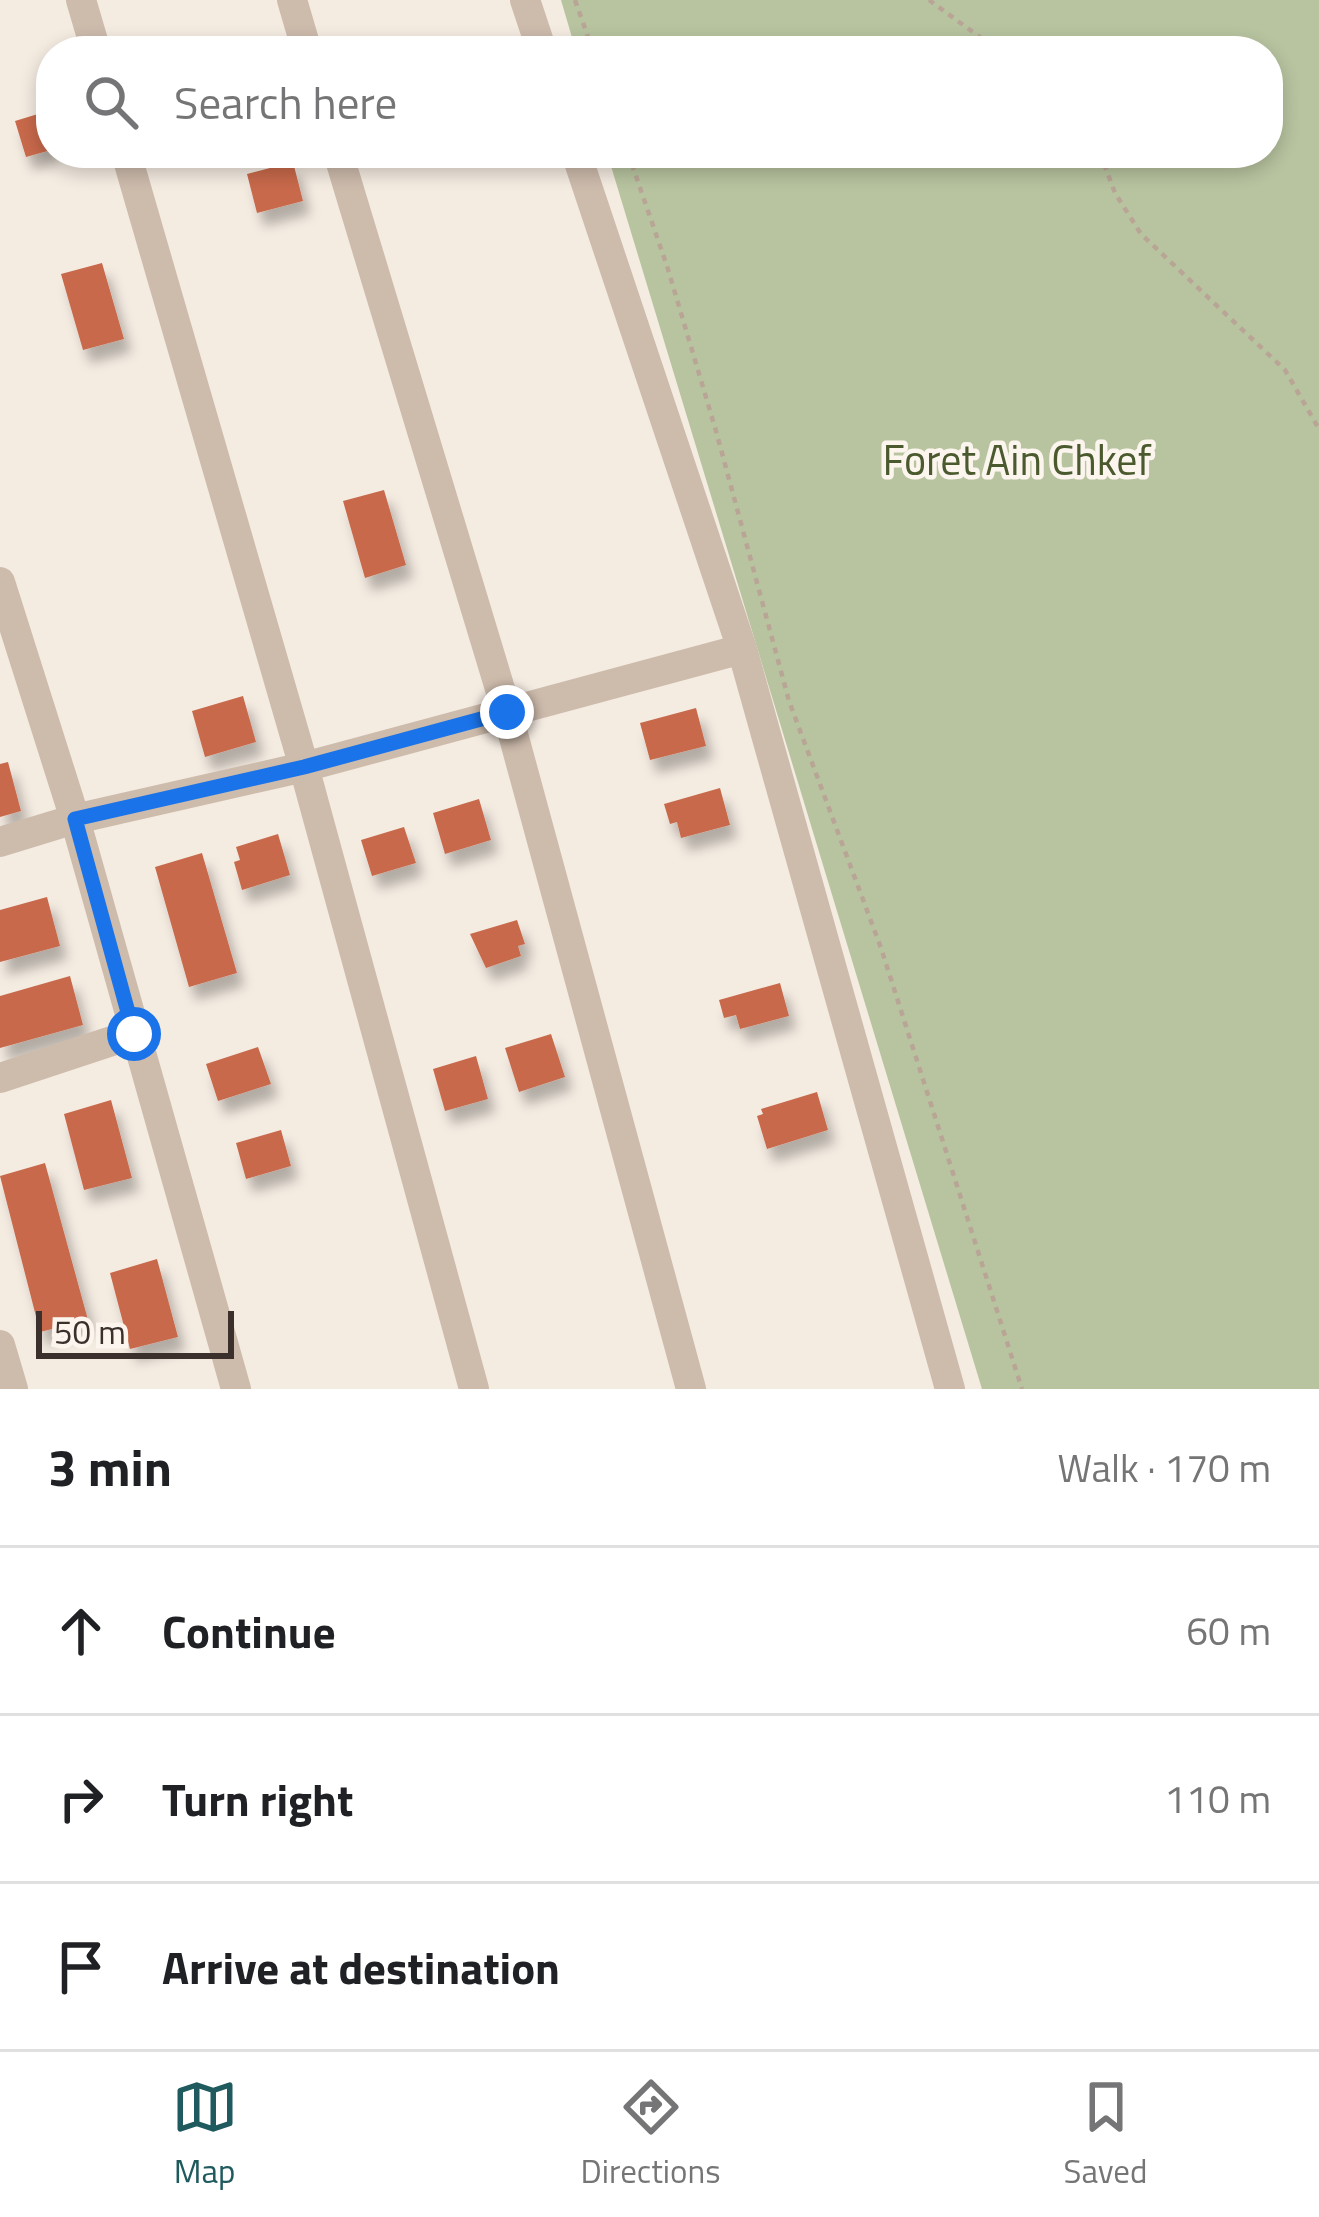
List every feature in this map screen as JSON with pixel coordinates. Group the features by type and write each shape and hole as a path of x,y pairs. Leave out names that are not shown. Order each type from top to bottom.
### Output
{"street":[{"path":"81,0 92,36"},
{"path":"292,0 303,36"},
{"path":"525,0 537,36"},
{"path":"129,168 304,767 474,1389"},
{"path":"343,168 507,712 691,1389"},
{"path":"581,168 742,649 950,1389"},
{"path":"0,582 5,617 75,819 236,1389"},
{"path":"0,842 75,819 304,767 742,649"},
{"path":"0,1078 134,1034"},
{"path":"0,1345 14,1389"}],"path":[{"path":"575,0 588,36"},
{"path":"929,0 978,36"},
{"path":"633,168 710,410 789,700 881,948 1022,1389"},
{"path":"1105,168 1114,194 1141,234 1285,370 1319,429"}],"green space":[{"name":"Foret Ain Chkef","path":"561,0 1319,0 1319,1389 982,1389 612,168 1283,168 1283,36 572,36"}],"building":[{"path":"36,115 36,154 26,157 15,121"},
{"path":"295,168 303,201 257,213 247,174"},
{"path":"102,263 124,339 83,350 61,274"},
{"path":"384,490 406,565 365,578 343,501"},
{"path":"243,696 256,742 205,757 192,711"},
{"path":"696,708 706,746 650,760 640,723"},
{"path":"8,762 21,811 0,817 0,764"},
{"path":"720,788 730,825 681,838 664,804"},
{"path":"479,799 491,840 445,854 433,813"},
{"path":"404,827 416,863 372,876 361,840"},
{"path":"278,834 290,875 242,890 234,862 240,860 236,847"},
{"path":"202,853 237,973 189,987 155,867"},
{"path":"47,897 60,946 0,962 0,910"},
{"path":"517,920 525,944 518,946 521,956 486,968 470,934"},
{"path":"70,976 83,1025 0,1048 0,996"},
{"path":"780,983 789,1016 740,1029 736,1015 724,1018 719,1000"},
{"path":"551,1034 565,1077 519,1092 505,1048"},
{"path":"258,1047 271,1084 218,1101 206,1064"},
{"path":"476,1056 488,1099 445,1111 433,1069"},
{"path":"817,1092 828,1130 767,1149 757,1116 763,1114 761,1109"},
{"path":"111,1100 132,1178 84,1190 64,1114"},
{"path":"281,1130 291,1166 246,1179 236,1143"},
{"path":"45,1163 88,1320 40,1332 0,1176"},
{"path":"157,1259 178,1337 130,1349 110,1273"}],"route":[{"path":"134,1034 75,819 304,767 507,712"}]}
